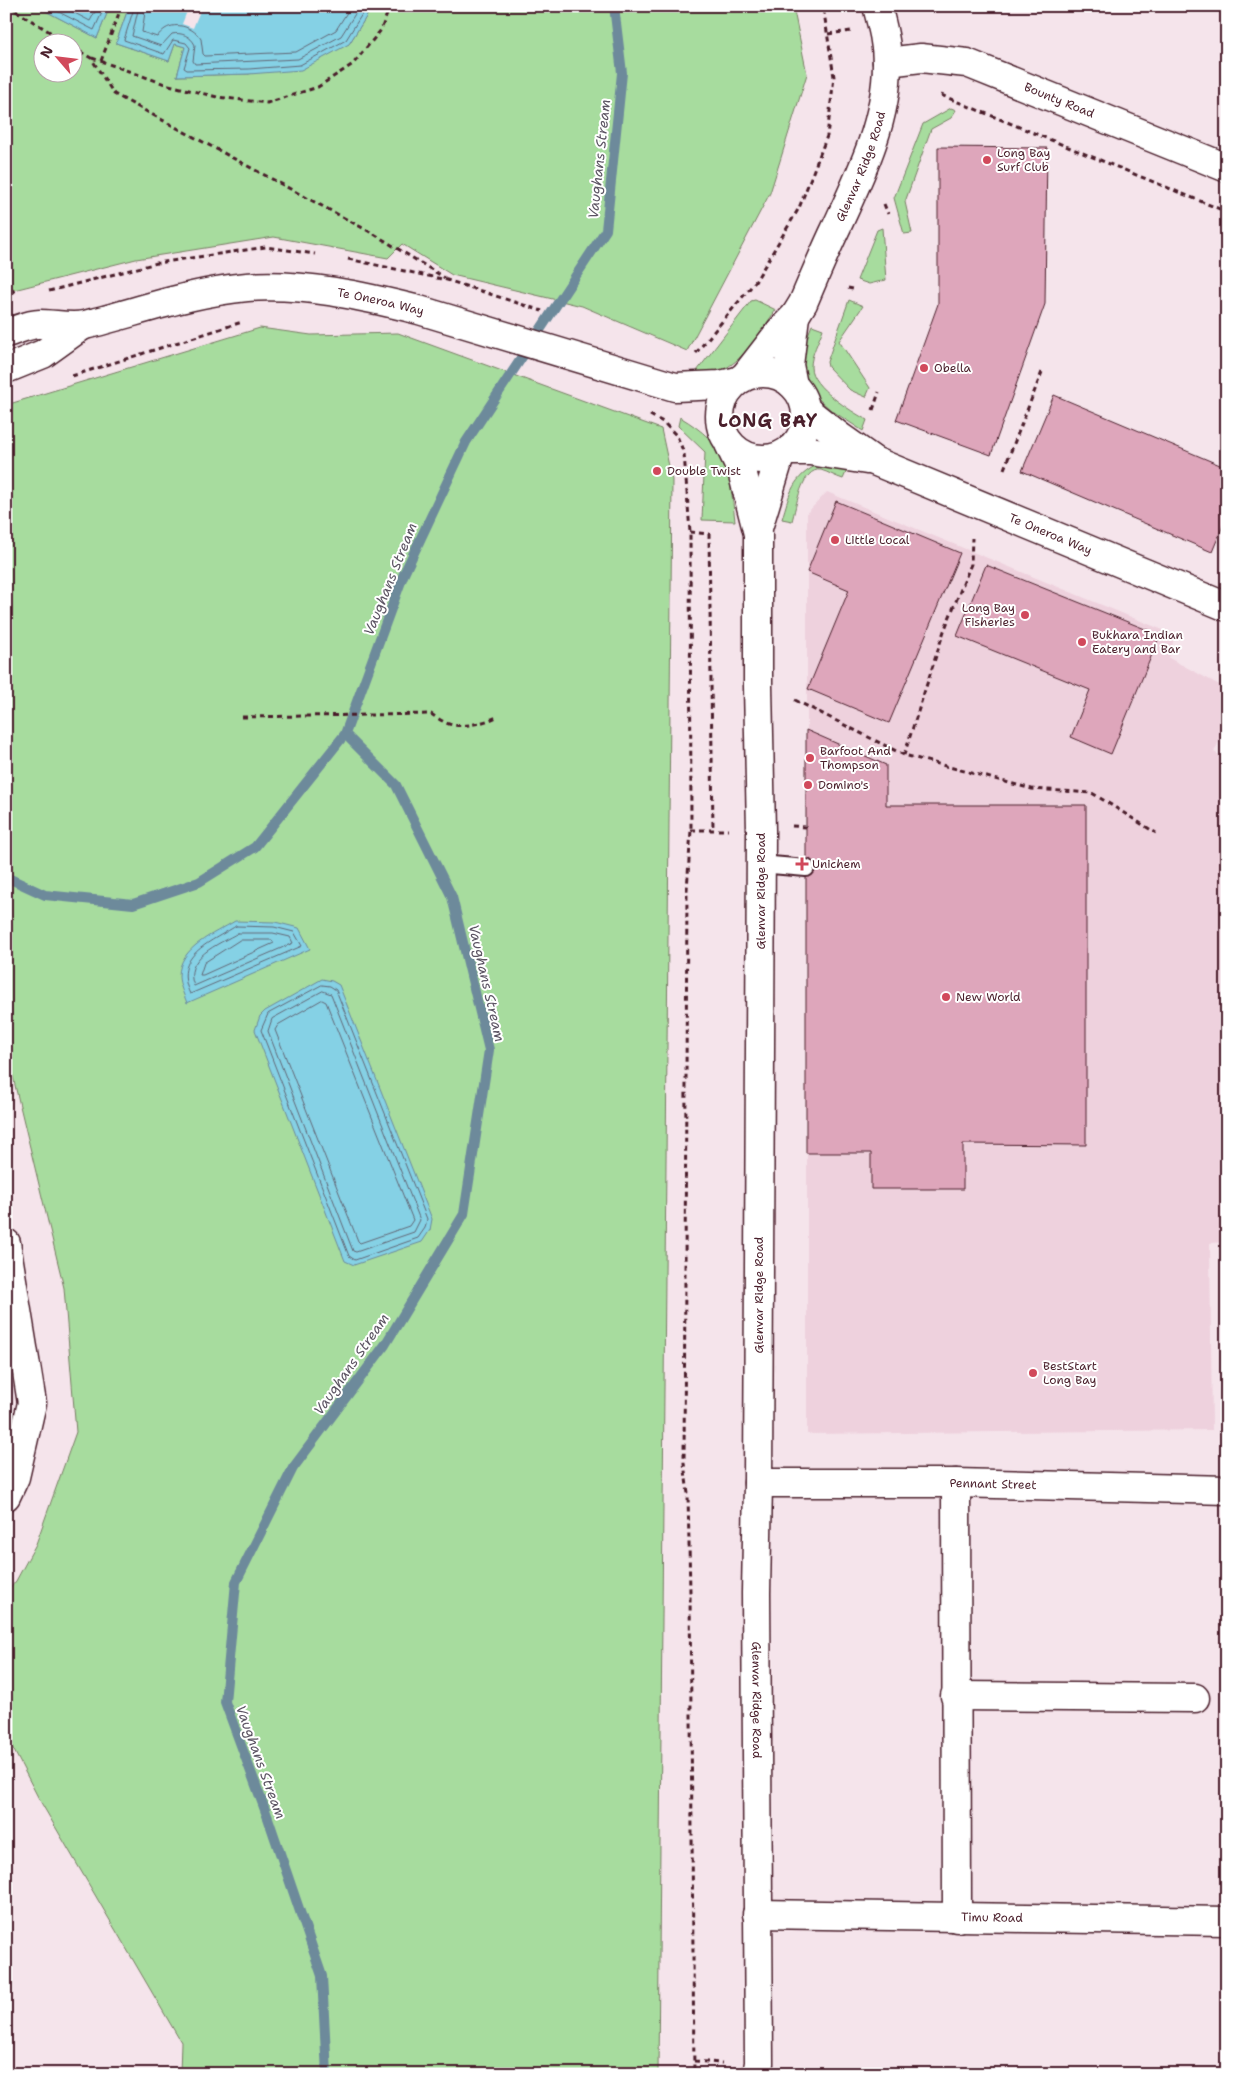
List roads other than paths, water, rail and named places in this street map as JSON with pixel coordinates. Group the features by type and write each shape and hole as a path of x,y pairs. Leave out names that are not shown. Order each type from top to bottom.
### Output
{"street":[{"name":"Glenvar Ridge Road","path":"793,385 789,365 795,316 861,178 880,118 887,62 884,36 877,6"},
{"name":"Bounty Road","path":"887,62 922,58 967,63 1227,168"},
{"name":"Te Oneroa Way","path":"6,333 36,324 82,326 198,295 247,287 326,290 380,300 419,310 675,387 720,385 758,373 771,373 783,377 793,385 802,396 806,410 874,461 1227,607"},
{"name":"Glenvar Ridge Road","path":"740,379 795,316"},
{"name":"Te Oneroa Way","path":"6,369 43,354 82,326"},
{"path":"724,432 720,406 725,393 740,379"},
{"name":"Te Oneroa Way","path":"675,387 724,432 739,453 752,458 766,460 784,453 810,452 874,461"},
{"path":"784,453 797,443 803,432 806,410"},
{"name":"Glenvar Ridge Road","path":"724,432 742,472 758,528 760,864 756,1593 757,1914 760,2070"},
{"name":"Glenvar Ridge Road","path":"758,528 784,453"},
{"path":"6,1243 32,1402 15,1477 6,1496"},
{"name":"Pennant Street","path":"758,1483 956,1483 1227,1490"},
{"path":"956,1483 957,1918"},
{"path":"956,1696 1195,1698"},
{"name":"Timu Road","path":"757,1914 1227,1921"}],"lane":[{"path":"760,864 806,868"}],"water":[{"path":"36,6 110,6 97,38"},
{"path":"122,6 373,6 349,44 301,70 177,76 185,47 175,44 169,61 116,43 128,9"},
{"path":"235,921 275,922 299,928 310,949 187,1003 179,976 185,957 191,949 208,936"},
{"path":"322,979 339,985 432,1219 430,1230 422,1242 354,1265 345,1261 255,1030 260,1016 265,1011"}],"waterway":[{"name":"Vaughans Stream","path":"6,877 45,895 133,904 199,882 255,847 345,734 403,576 466,442 606,230 622,73 614,6"},
{"name":"Vaughans Stream","path":"327,2074 322,1976 268,1818 225,1702 236,1582 293,1468 385,1345 464,1214 489,1050 452,897 396,785 345,734"}],"place":[{"name":"Long Bay Surf Club","path":"987,160"},
{"name":"Obella","path":"924,368"},
{"name":"Double Twist","path":"657,471"},
{"name":"Little Local","path":"835,540"},
{"name":"Long Bay Fisheries","path":"1025,615"},
{"name":"Bukhara Indian Eatery and Bar","path":"1082,642"},
{"name":"Barfoot And Thompson","path":"810,758"},
{"name":"Domino's","path":"808,785"},
{"name":"Unichem","path":"802,864"},
{"name":"New World","path":"946,997"},
{"name":"BestStart Long Bay","path":"1033,1373"}],"district":[{"name":"LONG BAY","path":"768,421"}]}
